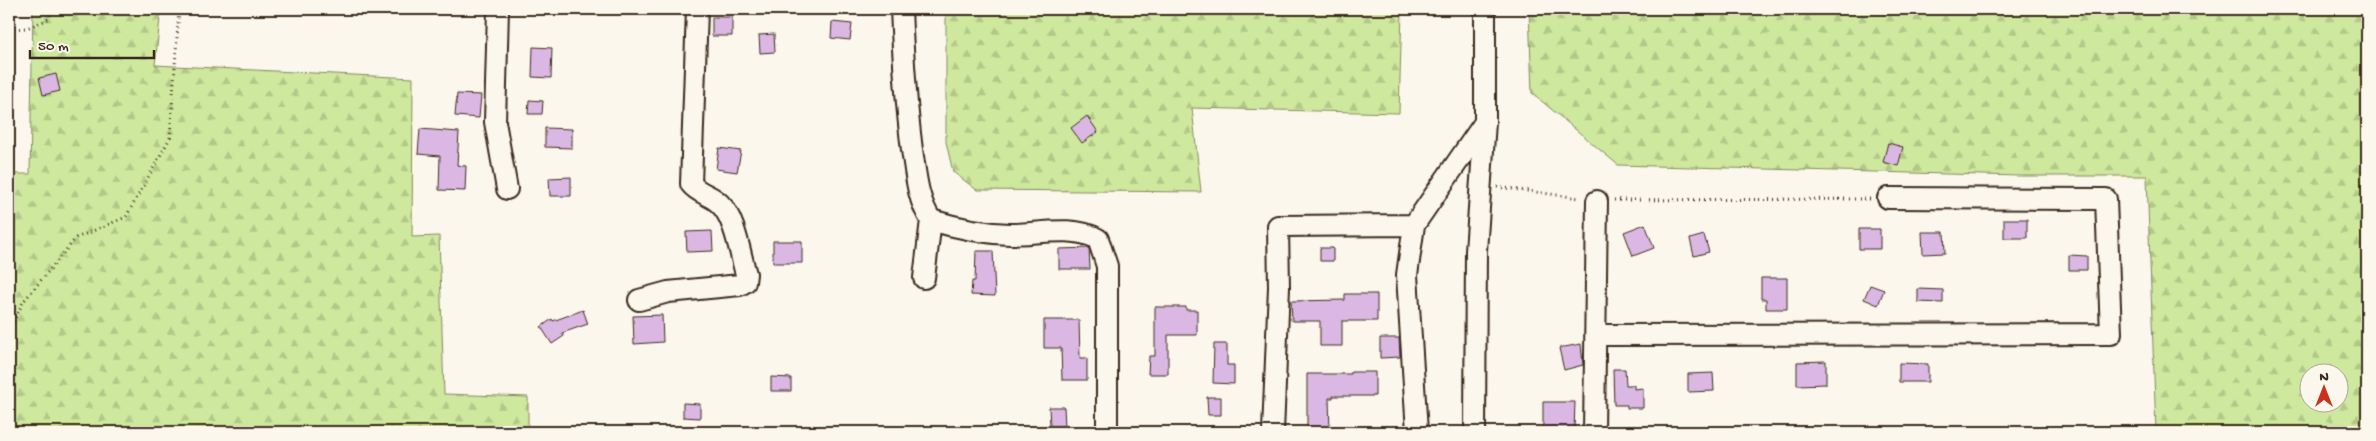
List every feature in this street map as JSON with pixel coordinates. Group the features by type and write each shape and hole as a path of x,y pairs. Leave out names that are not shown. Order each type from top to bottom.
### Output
{"street":[{"path":"498,9 494,122 507,189"},
{"path":"639,300 668,292 740,286 745,282 746,274 730,217 716,200 695,189 691,184 697,9"},
{"path":"900,9 904,91 916,176 923,209 931,220 964,230 1010,234 1069,231 1087,233 1098,239 1107,266 1107,432"},
{"path":"1475,432 1476,251 1485,122 1486,9"},
{"path":"1418,432 1407,274 1414,225 1485,122"},
{"path":"1596,335 2111,334 2106,199 1888,198"},
{"path":"1594,432 1597,201"},
{"path":"924,278 931,220"},
{"path":"1273,432 1279,287 1278,226 1414,225"}],"path":[{"path":"9,29 27,28 49,19 52,9"},
{"path":"9,331 23,302 76,238 126,217 170,138 179,9"},
{"path":"1482,185 1597,201 1888,198"}],"green space":[{"path":"33,9 161,9 155,65 413,78 412,237 439,236 444,394 528,397 528,432 9,432 9,174 30,174"},
{"path":"946,9 1402,9 1399,113 1192,108 1201,192 977,190 953,172 946,142"},
{"path":"1529,9 2367,9 2367,432 2156,432 2147,176 2020,176 1618,165 1532,93"}],"building":[{"path":"712,17 732,17 732,36 712,36"},
{"path":"832,22 852,24 850,40 831,38"},
{"path":"774,34 775,52 760,53 759,35"},
{"path":"533,47 552,48 551,78 532,77"},
{"path":"56,74 60,91 43,95 39,78"},
{"path":"457,94 481,95 479,118 455,116"},
{"path":"529,100 543,101 542,114 528,114"},
{"path":"1087,116 1098,132 1082,143 1071,128"},
{"path":"545,128 572,129 572,148 545,147"},
{"path":"420,129 459,132 457,165 466,166 465,191 439,190 440,156 418,154"},
{"path":"1888,143 1903,147 1898,166 1883,162"},
{"path":"719,148 741,151 737,172 716,169"},
{"path":"571,177 571,196 550,196 549,178"},
{"path":"2004,219 2027,219 2027,238 2004,238"},
{"path":"1645,224 1654,248 1633,256 1624,232"},
{"path":"1859,229 1880,229 1880,249 1859,249"},
{"path":"712,231 713,251 687,252 686,232"},
{"path":"1922,232 1944,232 1945,253 1923,254"},
{"path":"1704,235 1709,252 1694,256 1690,239"},
{"path":"773,241 802,241 802,263 773,263"},
{"path":"1089,248 1090,269 1059,269 1059,249"},
{"path":"1320,248 1333,248 1333,261 1320,261"},
{"path":"976,251 993,251 995,296 971,295 972,281 975,281"},
{"path":"2069,255 2087,256 2087,270 2069,270"},
{"path":"1761,278 1787,278 1787,309 1766,309 1766,299 1761,299"},
{"path":"1870,285 1884,290 1878,305 1864,299"},
{"path":"1918,289 1943,290 1943,303 1918,302"},
{"path":"1345,294 1377,294 1377,321 1342,321 1342,346 1320,346 1320,321 1292,321 1291,301 1345,300"},
{"path":"1155,307 1186,307 1186,310 1197,310 1197,335 1168,335 1168,374 1148,374 1149,356 1155,356"},
{"path":"583,310 588,324 562,333 564,336 552,344 541,327 552,319 553,321"},
{"path":"662,315 663,342 634,344 633,316"},
{"path":"1044,320 1079,320 1080,358 1087,358 1087,380 1062,380 1061,348 1044,348"},
{"path":"1380,338 1399,338 1400,357 1380,358"},
{"path":"1214,344 1227,344 1227,365 1234,365 1234,384 1213,383"},
{"path":"1581,344 1583,365 1564,370 1559,348"},
{"path":"1826,361 1826,384 1797,385 1797,362"},
{"path":"1899,363 1928,364 1928,382 1899,382"},
{"path":"1613,369 1625,369 1626,385 1634,385 1634,389 1643,388 1643,408 1627,408 1627,405 1614,405"},
{"path":"1351,372 1375,372 1375,396 1333,396 1333,398 1329,398 1330,432 1307,432 1307,374 1351,374"},
{"path":"1713,373 1714,391 1688,392 1688,374"},
{"path":"771,377 791,378 791,391 771,391"},
{"path":"1207,397 1221,397 1221,415 1208,415"},
{"path":"1543,402 1575,402 1574,431 1543,430"},
{"path":"683,403 700,404 700,418 683,417"},
{"path":"1049,407 1064,407 1065,426 1050,426"}]}
